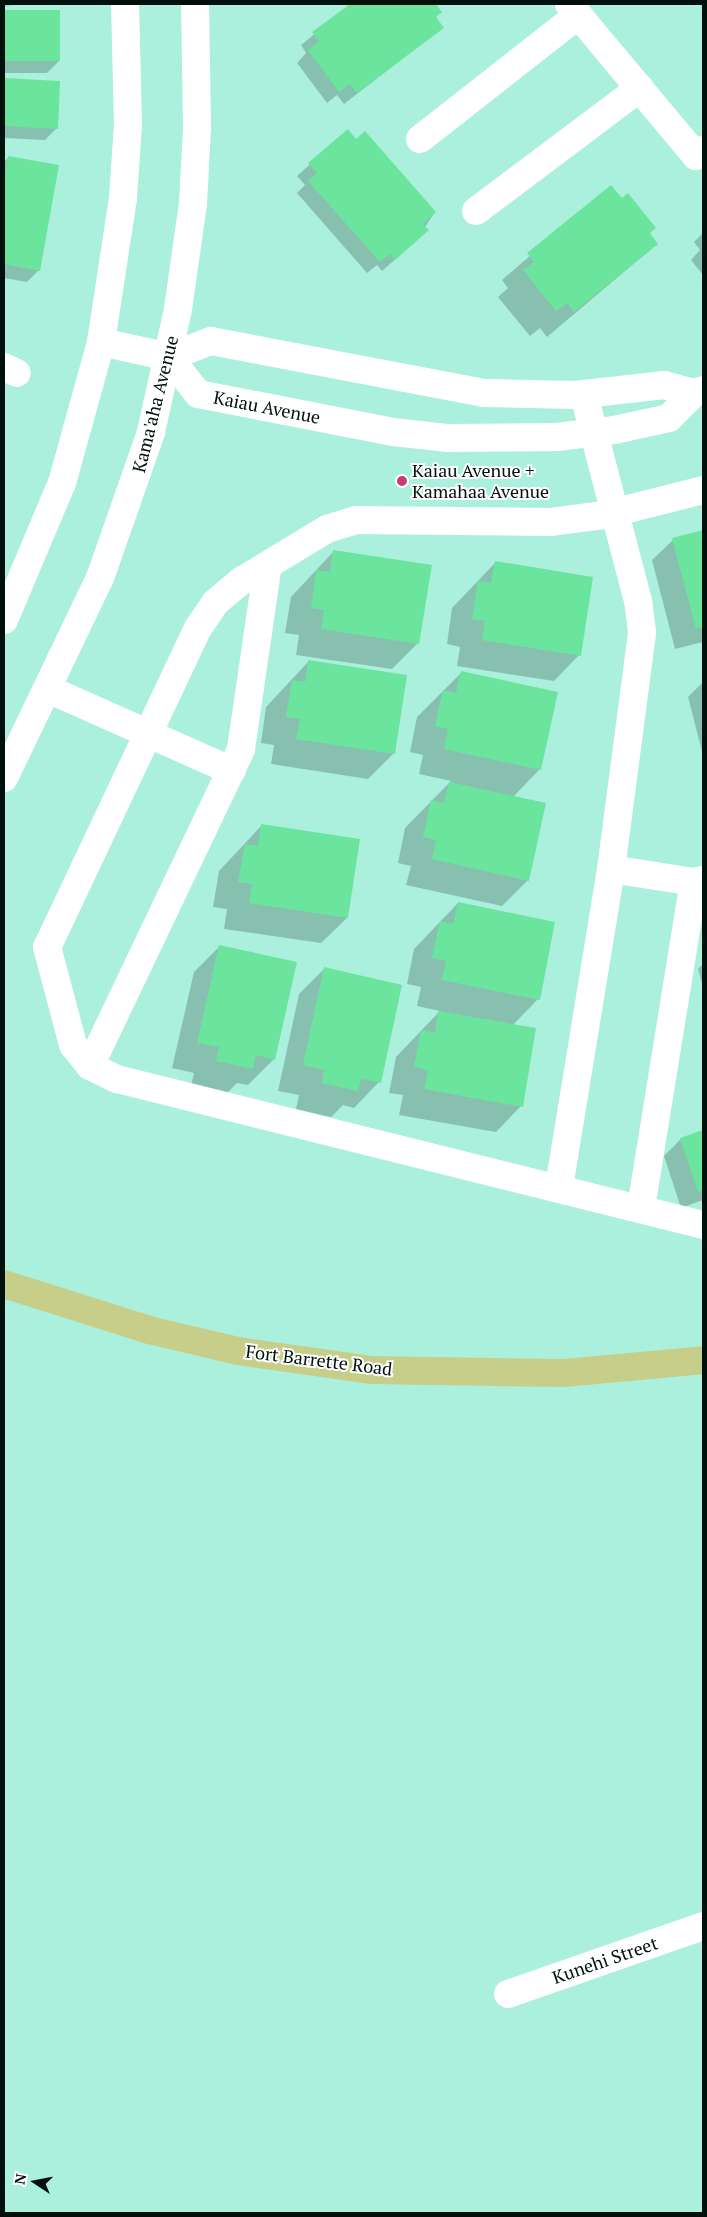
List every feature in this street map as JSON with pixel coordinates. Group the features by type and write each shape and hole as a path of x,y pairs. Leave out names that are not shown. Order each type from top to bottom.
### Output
{"main road":[{"name":"Fort Barrette Road","path":"4,1284 168,1335 238,1350 371,1370 564,1373 703,1360"}],"street":[{"path":"4,620 62,483 101,342 123,198 128,125 125,4"},
{"name":"Kama'aha Avenue","path":"4,778 48,689 128,506 170,357 193,204 197,127 195,4"},
{"path":"420,139 574,9 696,156 703,150"},
{"path":"476,211 640,88"},
{"name":"Kaiau Avenue","path":"211,341 438,388 531,396 584,395 664,385 698,391 669,418 594,432 501,440 393,432 198,394 170,357 211,341"},
{"path":"101,342 170,357"},
{"path":"559,1187 611,869 642,632 615,512 584,395"},
{"path":"703,490 615,512 499,524 356,520 327,529 227,592 206,615 147,734 47,946 73,1045 90,1066 117,1079 559,1187 703,1225"},
{"path":"90,1066 232,771 246,726 268,565"},
{"path":"48,689 232,771"},
{"path":"611,869 699,881 642,1208"},
{"name":"Kunehi Street","path":"508,1994 703,1926"}],"building":[{"path":"350,4 436,4 442,12 436,17 444,28 357,93 350,84 339,92 308,50 319,42 312,32"},
{"path":"4,10 60,10 60,61 4,61"},
{"path":"4,78 60,81 58,129 4,126"},
{"path":"348,129 356,139 365,131 436,212 423,224 429,230 395,260 390,254 380,262 308,181 317,173 308,163"},
{"path":"8,156 59,165 40,271 4,264 4,183"},
{"path":"611,185 622,198 628,193 656,228 650,233 658,244 574,312 567,303 556,311 523,270 534,262 527,253"},
{"path":"703,530 703,627 696,629 672,538"},
{"path":"333,550 432,565 419,644 321,629 324,610 311,608 316,570 330,572"},
{"path":"495,561 593,577 581,656 482,640 485,621 472,619 478,581 491,583"},
{"path":"308,660 407,675 395,754 296,739 300,719 286,717 292,680 305,682"},
{"path":"461,671 558,692 541,770 444,749 448,729 435,726 443,690 456,693"},
{"path":"449,782 546,803 529,881 432,859 436,840 423,837 431,800 444,803"},
{"path":"261,824 360,839 348,918 249,903 252,884 238,882 245,844 258,846"},
{"path":"458,902 555,922 540,1000 442,980 446,961 432,958 440,921 453,924"},
{"path":"219,945 297,962 275,1060 256,1055 253,1069 216,1061 219,1047 197,1043"},
{"path":"324,967 402,985 381,1083 361,1078 358,1091 322,1083 324,1070 303,1065"},
{"path":"438,1011 536,1028 523,1107 424,1089 428,1070 414,1067 421,1030 435,1033"},
{"path":"703,1130 703,1190 698,1192 680,1138"}],"place":[{"name":"Kaiau Avenue + Kamahaa Avenue","path":"402,481"}]}
